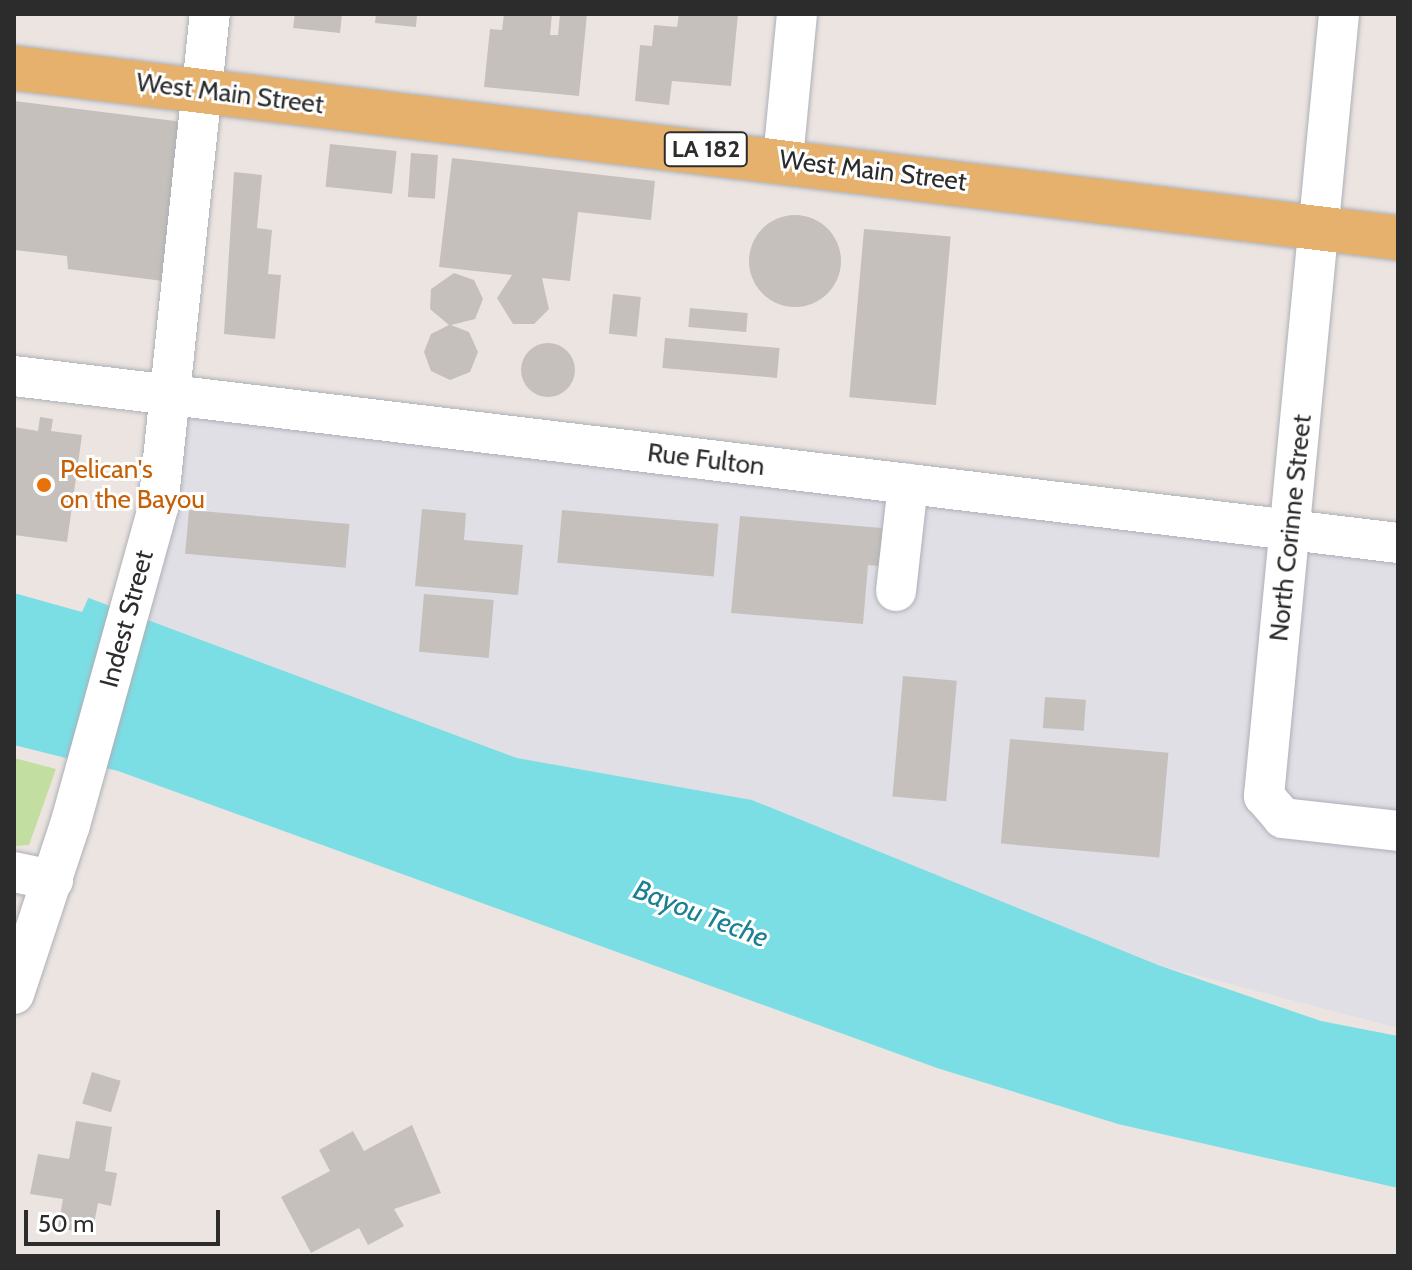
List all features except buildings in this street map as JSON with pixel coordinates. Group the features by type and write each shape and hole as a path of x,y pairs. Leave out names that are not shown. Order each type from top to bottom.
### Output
{"main road":[{"name":"West Main Street","path":"14,68 783,159 1398,238"}],"street":[{"name":"Indest Street","path":"14,994 70,825 137,585 174,394 210,14"},
{"path":"783,159 797,14"},
{"name":"North Corinne Street","path":"1339,14 1264,796 1283,818 1398,831"},
{"name":"Rue Fulton","path":"14,376 1290,533 1398,543"},
{"path":"896,591 908,484"},
{"path":"14,872 53,880"}],"shaded area":[{"path":"174,394 1398,541 1398,1028 1158,965 752,800 517,758 149,621"}],"green space":[{"path":"14,758 56,769 29,845 14,846"}],"water":[{"name":"Bayou Teche","path":"14,570 517,758 752,800 1158,965 1321,1021 1398,1036 1398,1188 1118,1124 937,1068 118,771 14,745"}],"pier":[{"path":"14,567 90,594 82,612 14,593"}],"place":[{"name":"Pelican's on the Bayou","path":"44,485"}]}
